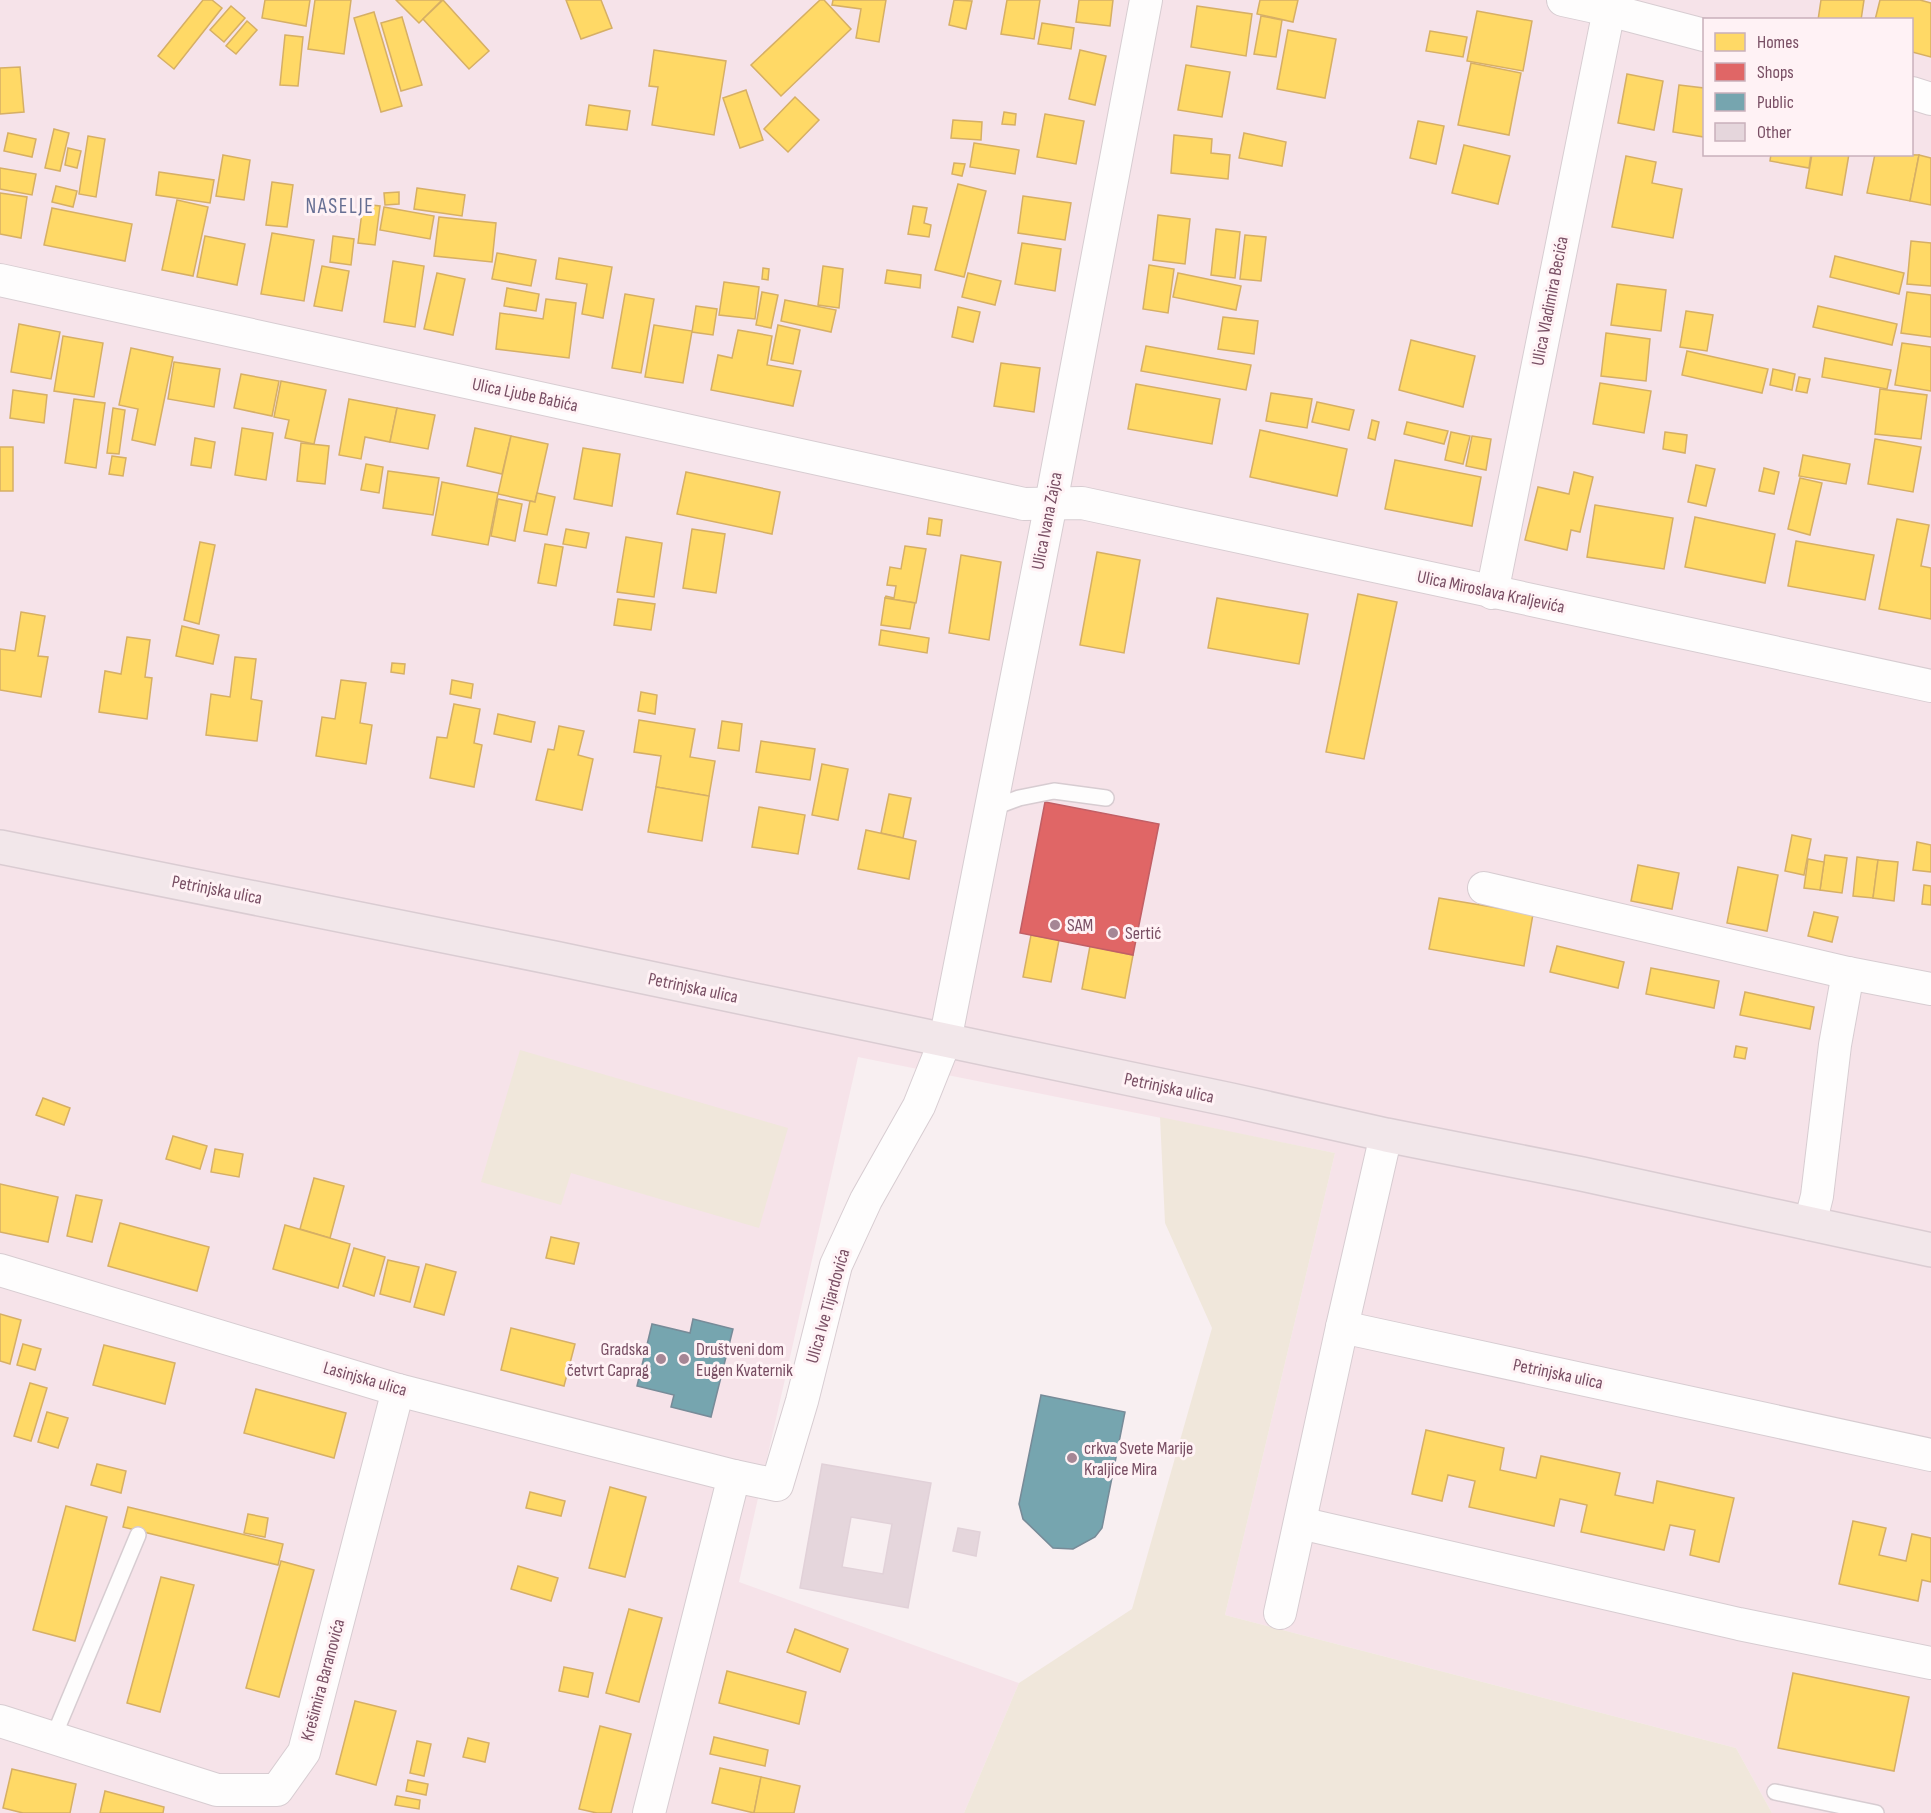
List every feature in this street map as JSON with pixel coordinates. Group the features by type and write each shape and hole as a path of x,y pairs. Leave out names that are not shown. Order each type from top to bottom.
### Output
{"main road":[{"name":"Petrinjska ulica","path":"0,847 542,956 1231,1100 1386,1135 1582,1174 1931,1250"}],"street":[{"name":"Ulica Ivana Zajca","path":"945,1041 1051,503 1146,0"},
{"path":"1563,0 1703,35"},
{"name":"Ulica Vladimira Becića","path":"1492,592 1608,10"},
{"path":"1913,94 1931,99"},
{"name":"Ulica Ljube Babića","path":"0,280 1024,504 1051,503"},
{"name":"Ulica Miroslava Kraljevića","path":"1051,503 1082,503 1931,686"},
{"path":"1484,888 1848,973 1931,988"},
{"path":"1810,1224 1817,1196 1835,1045 1848,973"},
{"name":"Ulica Ive Tijardovića","path":"734,1476 777,1485 802,1401 836,1265 866,1200 919,1106 945,1041"},
{"path":"1280,1613 1386,1135"},
{"name":"Lasinjska ulica","path":"0,1270 398,1389 734,1476"},
{"name":"Petrinjska ulica","path":"1342,1327 1931,1455"},
{"name":"Krešimira Baranovića","path":"0,1721 217,1790 277,1790 304,1752 398,1389"},
{"path":"649,1813 734,1476"},
{"path":"1300,1523 1739,1624 1931,1663"}],"lane":[{"path":"992,808 1019,798 1054,791 1106,798"},
{"path":"53,1738 138,1535"},
{"path":"1775,1792 1876,1813"}],"shaded area":[{"path":"0,0 1931,0 1931,1813 1772,1813 1736,1748 1225,1615 1335,1153 858,1057 739,1582 1019,1683 964,1813 0,1813"},
{"path":"520,1050 788,1128 759,1228 571,1173 561,1205 481,1182"},
{"path":"1160,1117 1335,1153 1225,1615 1736,1748 1772,1813 964,1813 1019,1683 1132,1609 1212,1328 1165,1223"}],"building: Homes":[{"path":"203,0 212,0 222,8 174,69 158,56"},
{"path":"265,0 310,0 306,26 262,18"},
{"path":"315,0 351,0 344,54 308,49"},
{"path":"396,0 442,0 419,23"},
{"path":"443,0 489,51 469,69 423,19"},
{"path":"566,0 601,0 612,28 581,39"},
{"path":"820,0 824,0 851,29 781,96 751,65"},
{"path":"833,0 886,0 879,42 856,38 861,9 832,5"},
{"path":"954,0 972,1 966,29 949,25"},
{"path":"1007,0 1040,0 1034,39 1001,34"},
{"path":"1079,0 1113,0 1110,26 1076,22"},
{"path":"1260,0 1298,0 1293,22 1257,14"},
{"path":"1821,0 1864,0 1861,18 1818,18"},
{"path":"1880,0 1920,0 1931,3 1931,57 1913,52 1913,18 1876,18"},
{"path":"231,6 245,18 224,42 210,30"},
{"path":"1197,6 1252,14 1246,56 1191,47"},
{"path":"1477,11 1532,21 1523,71 1467,61"},
{"path":"374,12 402,106 381,112 354,18"},
{"path":"1261,16 1282,20 1276,57 1254,54"},
{"path":"402,17 422,85 401,91 381,23"},
{"path":"247,21 257,30 236,54 226,46"},
{"path":"1042,23 1074,28 1071,49 1038,44"},
{"path":"1288,30 1336,39 1325,98 1277,89"},
{"path":"1430,31 1467,37 1463,57 1426,51"},
{"path":"285,35 303,37 298,86 280,85"},
{"path":"654,50 726,61 714,135 652,125 658,87 649,86"},
{"path":"1080,50 1106,56 1095,105 1069,99"},
{"path":"1471,63 1521,73 1509,135 1458,125"},
{"path":"1186,65 1230,72 1222,117 1178,110"},
{"path":"20,67 24,112 0,114 0,68"},
{"path":"1627,74 1663,81 1654,130 1618,123"},
{"path":"1679,85 1703,88 1703,137 1673,132"},
{"path":"746,90 763,140 740,148 723,98"},
{"path":"795,97 819,120 788,152 764,129"},
{"path":"589,105 630,111 627,130 586,125"},
{"path":"1004,112 1016,114 1015,125 1002,124"},
{"path":"1045,114 1084,121 1076,164 1037,157"},
{"path":"953,120 982,122 981,140 951,138"},
{"path":"1418,121 1444,126 1436,164 1410,158"},
{"path":"54,129 69,133 60,171 45,168"},
{"path":"8,133 36,139 32,157 4,151"},
{"path":"1244,133 1286,142 1282,166 1239,158"},
{"path":"1174,135 1212,139 1211,153 1230,155 1228,179 1171,173"},
{"path":"88,136 105,139 96,197 79,194"},
{"path":"974,143 1019,150 1015,174 970,167"},
{"path":"1464,145 1510,156 1498,204 1452,193"},
{"path":"68,148 81,151 77,168 65,165"},
{"path":"223,155 250,160 244,200 216,196"},
{"path":"1919,155 1910,201 1867,193 1875,156"},
{"path":"1919,155 1931,158 1931,205 1910,201"},
{"path":"1626,156 1656,162 1652,183 1682,189 1673,238 1612,227"},
{"path":"1771,156 1811,156 1809,168 1770,161"},
{"path":"1812,156 1849,156 1842,195 1806,188"},
{"path":"954,163 965,164 962,176 952,174"},
{"path":"0,168 36,174 32,195 0,189"},
{"path":"159,172 214,180 210,203 156,195"},
{"path":"272,182 293,185 287,227 266,225"},
{"path":"958,184 986,191 964,277 935,270"},
{"path":"56,186 77,191 73,207 52,202"},
{"path":"417,188 465,195 462,216 414,209"},
{"path":"399,192 399,204 385,205 384,193"},
{"path":"0,193 27,197 21,238 0,234"},
{"path":"1023,196 1071,203 1065,240 1018,233"},
{"path":"177,200 208,207 193,276 162,270"},
{"path":"363,204 380,206 375,245 358,243"},
{"path":"913,206 927,208 924,223 931,225 929,237 908,234"},
{"path":"384,207 434,216 430,239 380,230"},
{"path":"52,208 132,224 125,261 44,245"},
{"path":"1158,215 1190,219 1185,264 1153,260"},
{"path":"439,217 496,223 492,262 434,256"},
{"path":"1216,229 1240,232 1235,278 1211,275"},
{"path":"272,233 314,240 304,301 261,294"},
{"path":"1245,235 1266,237 1261,281 1240,279"},
{"path":"205,236 245,244 237,285 197,277"},
{"path":"333,236 354,239 351,265 330,262"},
{"path":"1911,241 1931,243 1931,286 1907,284"},
{"path":"1022,243 1061,249 1055,291 1015,284"},
{"path":"497,253 536,260 531,286 492,279"},
{"path":"1835,256 1904,273 1899,294 1830,277"},
{"path":"559,258 612,267 603,318 582,314 587,284 556,279"},
{"path":"393,261 424,266 415,327 384,322"},
{"path":"1149,265 1174,269 1168,313 1143,309"},
{"path":"322,266 349,271 342,311 314,306"},
{"path":"823,266 843,269 839,308 818,305"},
{"path":"763,268 769,269 768,280 762,279"},
{"path":"887,270 921,275 920,288 885,283"},
{"path":"437,273 465,279 453,335 424,329"},
{"path":"968,273 1001,281 995,305 962,297"},
{"path":"1178,273 1241,286 1236,310 1173,297"},
{"path":"724,282 759,287 755,319 719,315"},
{"path":"1617,284 1666,290 1661,331 1611,325"},
{"path":"507,288 539,294 536,311 504,306"},
{"path":"762,292 778,295 771,328 756,325"},
{"path":"1907,292 1931,295 1931,337 1901,333"},
{"path":"625,294 654,299 641,373 612,368"},
{"path":"546,299 576,303 569,358 496,349 500,313 543,319"},
{"path":"785,300 836,310 831,332 781,321"},
{"path":"696,306 717,309 713,335 692,332"},
{"path":"1818,306 1897,324 1892,345 1813,327"},
{"path":"958,307 980,312 973,342 952,337"},
{"path":"1686,311 1713,315 1707,351 1680,347"},
{"path":"1223,317 1258,321 1254,354 1218,349"},
{"path":"19,324 60,332 51,379 11,372"},
{"path":"654,325 692,331 683,383 645,377"},
{"path":"778,325 800,330 793,364 771,360"},
{"path":"738,330 772,336 767,365 801,371 793,406 711,390 718,355 732,358"},
{"path":"1606,333 1650,339 1646,381 1601,376"},
{"path":"63,336 103,343 94,397 54,391"},
{"path":"1411,340 1475,356 1463,407 1399,390"},
{"path":"1902,343 1931,347 1931,391 1895,385"},
{"path":"1146,346 1251,365 1246,390 1141,371"},
{"path":"131,348 173,357 155,445 132,440 138,409 119,405"},
{"path":"1687,351 1768,369 1762,393 1682,375"},
{"path":"1825,358 1891,370 1887,389 1822,377"},
{"path":"174,362 220,369 214,407 168,399"},
{"path":"1001,363 1040,368 1034,412 994,406"},
{"path":"1773,369 1795,374 1792,390 1770,385"},
{"path":"241,374 279,381 272,416 234,408"},
{"path":"1799,377 1810,379 1807,393 1796,391"},
{"path":"281,381 326,390 314,444 285,438 289,420 274,417"},
{"path":"1600,383 1651,391 1644,433 1593,424"},
{"path":"1136,384 1220,399 1212,444 1128,429"},
{"path":"1880,389 1927,395 1921,439 1875,434"},
{"path":"13,390 47,395 44,423 10,418"},
{"path":"1271,393 1312,399 1307,428 1266,421"},
{"path":"74,399 105,403 96,468 65,463"},
{"path":"349,399 397,408 390,442 365,437 361,459 339,455"},
{"path":"1317,402 1354,410 1349,430 1312,422"},
{"path":"113,408 125,410 119,454 107,453"},
{"path":"397,408 435,415 428,449 390,442"},
{"path":"1372,420 1379,422 1375,440 1368,438"},
{"path":"1407,422 1448,431 1444,444 1404,434"},
{"path":"242,428 273,433 266,480 235,475"},
{"path":"475,428 511,436 502,474 467,466"},
{"path":"1260,430 1347,449 1337,496 1250,477"},
{"path":"1451,432 1470,436 1463,464 1445,460"},
{"path":"1665,432 1687,435 1685,453 1663,449"},
{"path":"511,436 548,444 535,502 498,494"},
{"path":"1472,436 1491,439 1486,470 1466,466"},
{"path":"195,438 215,442 211,468 191,465"},
{"path":"1875,439 1921,447 1913,492 1868,484"},
{"path":"301,443 329,446 325,484 297,481"},
{"path":"0,447 13,447 13,491 0,491"},
{"path":"583,448 620,454 612,506 574,499"},
{"path":"1803,455 1850,464 1846,484 1799,476"},
{"path":"112,456 126,458 123,476 109,474"},
{"path":"1395,460 1481,477 1472,526 1385,509"},
{"path":"366,464 383,467 379,493 361,490"},
{"path":"1696,465 1715,469 1706,506 1688,502"},
{"path":"1764,468 1779,472 1774,494 1759,491"},
{"path":"388,471 439,478 433,515 383,508"},
{"path":"686,472 780,492 772,534 677,514"},
{"path":"1574,472 1593,477 1580,532 1571,530 1567,550 1525,540 1538,487 1569,494"},
{"path":"1800,478 1822,483 1810,535 1788,529"},
{"path":"442,482 498,493 488,545 432,535"},
{"path":"537,493 555,497 547,535 524,531 530,501 535,502"},
{"path":"498,499 522,504 515,541 491,536"},
{"path":"1595,505 1673,518 1664,569 1587,557"},
{"path":"1695,517 1775,534 1765,583 1685,567"},
{"path":"929,518 942,520 940,536 927,534"},
{"path":"1897,519 1929,525 1921,566 1931,568 1931,619 1879,609"},
{"path":"566,529 589,533 586,548 563,544"},
{"path":"692,529 725,534 716,593 683,588"},
{"path":"626,537 662,543 654,597 617,592"},
{"path":"1796,541 1874,555 1865,600 1788,586"},
{"path":"200,542 215,545 199,624 184,620"},
{"path":"545,544 563,547 556,586 538,583"},
{"path":"905,546 926,549 916,603 885,598 886,596 894,598 896,586 887,585 890,567 901,569"},
{"path":"1097,552 1140,560 1124,653 1080,645"},
{"path":"961,555 1001,562 989,640 949,633"},
{"path":"1358,594 1397,602 1364,759 1326,752"},
{"path":"885,598 915,603 910,629 881,625"},
{"path":"1217,598 1308,614 1299,664 1208,648"},
{"path":"618,599 655,604 651,630 614,625"},
{"path":"21,612 45,616 38,656 48,657 41,697 0,690 0,649 15,651"},
{"path":"182,626 219,635 213,664 176,656"},
{"path":"881,630 929,638 927,653 879,645"},
{"path":"127,637 150,640 145,677 152,678 147,719 99,712 105,671 121,674"},
{"path":"235,657 256,659 251,699 262,701 257,741 206,735 211,694 230,697"},
{"path":"392,663 405,664 404,674 391,672"},
{"path":"341,680 366,683 360,723 372,725 366,764 316,756 322,717 335,719"},
{"path":"452,680 473,684 471,698 450,694"},
{"path":"641,692 657,695 655,714 638,711"},
{"path":"454,704 480,709 474,743 482,745 474,787 430,778 437,737 447,738"},
{"path":"498,714 535,722 531,742 494,734"},
{"path":"639,720 695,729 690,757 715,761 709,796 656,787 661,756 634,752"},
{"path":"722,721 742,724 739,751 718,748"},
{"path":"559,726 584,731 578,755 593,759 582,810 536,800 548,749 554,750"},
{"path":"761,741 815,749 810,780 756,772"},
{"path":"822,764 848,769 838,820 812,815"},
{"path":"656,787 709,796 702,841 648,832"},
{"path":"889,794 911,798 903,838 881,833"},
{"path":"759,807 805,815 798,854 752,847"},
{"path":"866,830 916,841 909,879 858,869"},
{"path":"1792,835 1811,839 1804,875 1785,871"},
{"path":"1917,842 1931,845 1931,872 1913,870"},
{"path":"1825,855 1847,858 1842,893 1820,890"},
{"path":"1857,857 1878,860 1873,898 1853,896"},
{"path":"1808,859 1824,862 1820,890 1804,888"},
{"path":"1878,860 1898,862 1894,901 1873,898"},
{"path":"1638,865 1679,873 1672,909 1631,901"},
{"path":"1738,867 1778,875 1767,931 1727,923"},
{"path":"1924,885 1931,886 1931,905 1922,904"},
{"path":"1439,898 1533,914 1524,966 1429,949"},
{"path":"1814,912 1838,917 1832,942 1808,936"},
{"path":"1031,935 1059,940 1051,982 1023,977"},
{"path":"1090,946 1133,955 1125,998 1082,989"},
{"path":"1557,946 1624,962 1618,988 1550,972"},
{"path":"1651,968 1719,981 1714,1008 1646,994"},
{"path":"1745,992 1814,1007 1810,1029 1740,1015"},
{"path":"1736,1046 1747,1048 1745,1059 1734,1057"},
{"path":"43,1098 70,1108 64,1125 36,1115"},
{"path":"173,1136 207,1146 200,1169 166,1159"},
{"path":"215,1149 243,1154 239,1177 211,1172"},
{"path":"314,1178 344,1186 330,1238 300,1229"},
{"path":"0,1184 58,1197 48,1242 0,1232"},
{"path":"76,1195 102,1200 92,1242 67,1236"},
{"path":"120,1223 209,1247 197,1291 108,1266"},
{"path":"285,1225 350,1244 338,1288 273,1269"},
{"path":"551,1237 579,1243 574,1264 546,1258"},
{"path":"354,1248 385,1257 374,1296 343,1286"},
{"path":"388,1260 419,1267 410,1302 380,1294"},
{"path":"426,1264 456,1272 444,1315 414,1307"},
{"path":"0,1314 21,1320 10,1364 0,1361"},
{"path":"511,1328 575,1344 564,1386 501,1370"},
{"path":"23,1344 41,1349 35,1370 17,1365"},
{"path":"104,1345 175,1363 165,1404 93,1385"},
{"path":"30,1383 47,1388 31,1441 14,1436"},
{"path":"256,1389 346,1413 334,1458 244,1433"},
{"path":"47,1412 68,1418 58,1448 38,1442"},
{"path":"1426,1430 1504,1448 1500,1470 1536,1478 1541,1456 1620,1473 1615,1495 1653,1503 1657,1481 1734,1498 1719,1562 1690,1555 1695,1530 1670,1525 1664,1550 1581,1532 1587,1505 1560,1499 1554,1526 1469,1507 1475,1481 1448,1475 1442,1501 1412,1494"},
{"path":"97,1464 126,1471 121,1493 91,1485"},
{"path":"610,1487 646,1497 625,1577 589,1568"},
{"path":"530,1492 565,1501 561,1516 526,1508"},
{"path":"66,1506 107,1517 75,1641 33,1630"},
{"path":"128,1507 283,1544 278,1565 123,1527"},
{"path":"248,1514 268,1518 265,1537 244,1533"},
{"path":"1853,1521 1886,1528 1879,1555 1906,1561 1912,1534 1931,1538 1931,1582 1922,1580 1918,1601 1839,1584"},
{"path":"281,1561 314,1570 279,1697 246,1688"},
{"path":"518,1566 558,1578 551,1601 511,1589"},
{"path":"161,1577 194,1585 160,1712 127,1703"},
{"path":"629,1609 662,1618 639,1702 606,1693"},
{"path":"795,1629 848,1649 840,1672 787,1652"},
{"path":"564,1667 593,1673 588,1697 559,1691"},
{"path":"727,1671 806,1692 799,1724 719,1703"},
{"path":"1793,1673 1909,1697 1894,1771 1778,1748"},
{"path":"355,1701 396,1711 376,1785 336,1774"},
{"path":"600,1726 631,1734 611,1813 579,1809"},
{"path":"714,1737 768,1750 765,1766 710,1754"},
{"path":"468,1738 489,1743 485,1762 463,1757"},
{"path":"417,1741 431,1744 424,1776 410,1773"},
{"path":"720,1768 761,1777 754,1813 712,1803"},
{"path":"12,1769 76,1784 70,1813 23,1813 3,1808"},
{"path":"761,1777 800,1786 794,1813 754,1813"},
{"path":"408,1780 428,1784 426,1795 406,1791"},
{"path":"105,1791 164,1807 163,1813 100,1813"},
{"path":"397,1796 420,1800 419,1809 395,1805"}],"building: Shops":[{"path":"1045,802 1159,824 1133,955 1020,933"}],"building: Public":[{"name":"Društveni dom Eugen Kvaternik","path":"693,1319 733,1329 711,1417 671,1407 674,1395 637,1386 652,1324 690,1333"},
{"name":"crkva Svete Marije Kraljice Mira","path":"1041,1395 1125,1412 1102,1528 1095,1537 1073,1549 1053,1548 1023,1519 1019,1504"}],"building: Other":[{"path":"822,1464 931,1483 908,1608 800,1588","holes":["851,1517 892,1524 883,1574 842,1567"]},
{"path":"958,1528 980,1532 976,1556 953,1551"}],"place":[{"name":"SAM","path":"1055,925"},
{"name":"Sertić","path":"1113,933"},
{"name":"Gradska četvrt Caprag","path":"661,1359"},
{"name":"Društveni dom Eugen Kvaternik","path":"684,1359"},
{"name":"crkva Svete Marije Kraljice Mira","path":"1072,1458"}],"district":[{"name":"NASELJE","path":"340,206"}]}
